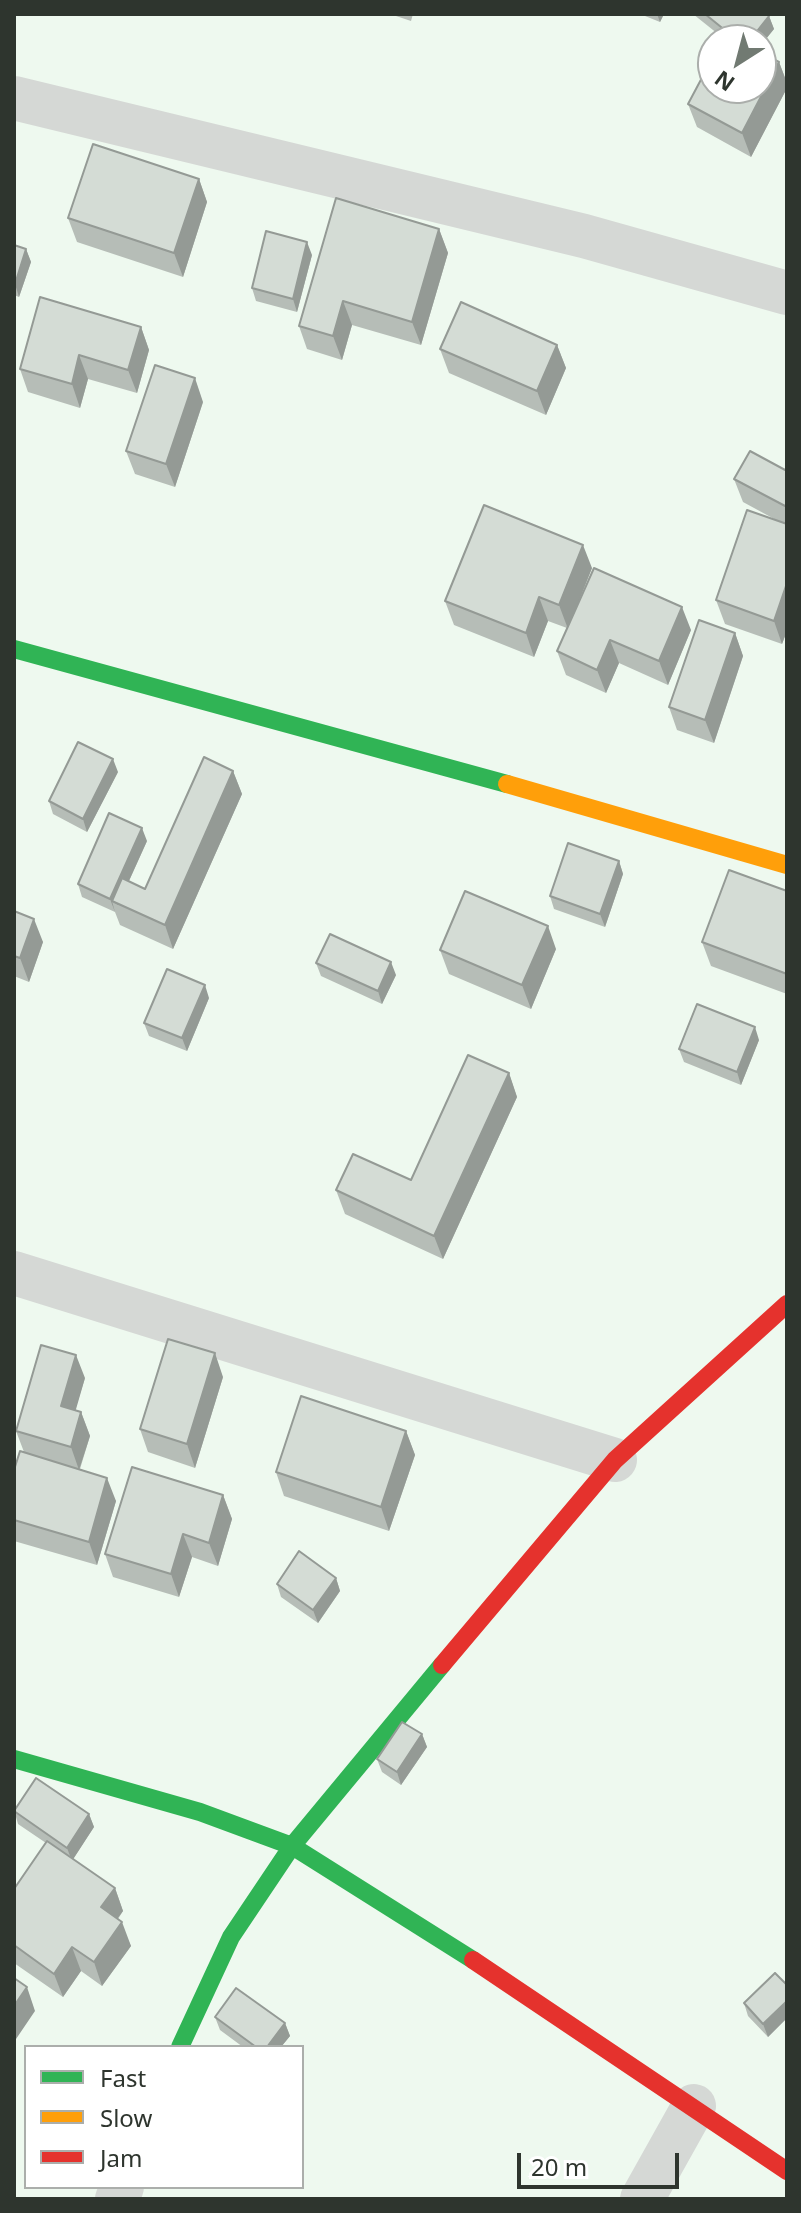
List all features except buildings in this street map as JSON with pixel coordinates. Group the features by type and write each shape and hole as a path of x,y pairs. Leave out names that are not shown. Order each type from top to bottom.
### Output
{"street":[{"path":"14,98 584,236 787,293"},
{"path":"14,649 372,745 787,865"},
{"path":"14,1273 615,1460"},
{"path":"181,2045 231,1937 292,1846 615,1460 787,1304"},
{"path":"14,1759 200,1812 292,1846 531,1997 787,2171"},
{"path":"642,2199 694,2106"}],"traffic: fast":[{"path":"14,649 507,784"},
{"path":"181,2045 231,1937 292,1846 442,1665"},
{"path":"14,1759 200,1812 292,1846 473,1960"}],"traffic: slow":[{"path":"507,784 787,865"}],"traffic: jam":[{"path":"442,1665 615,1460 787,1304"},
{"path":"473,1960 787,2171"}]}
